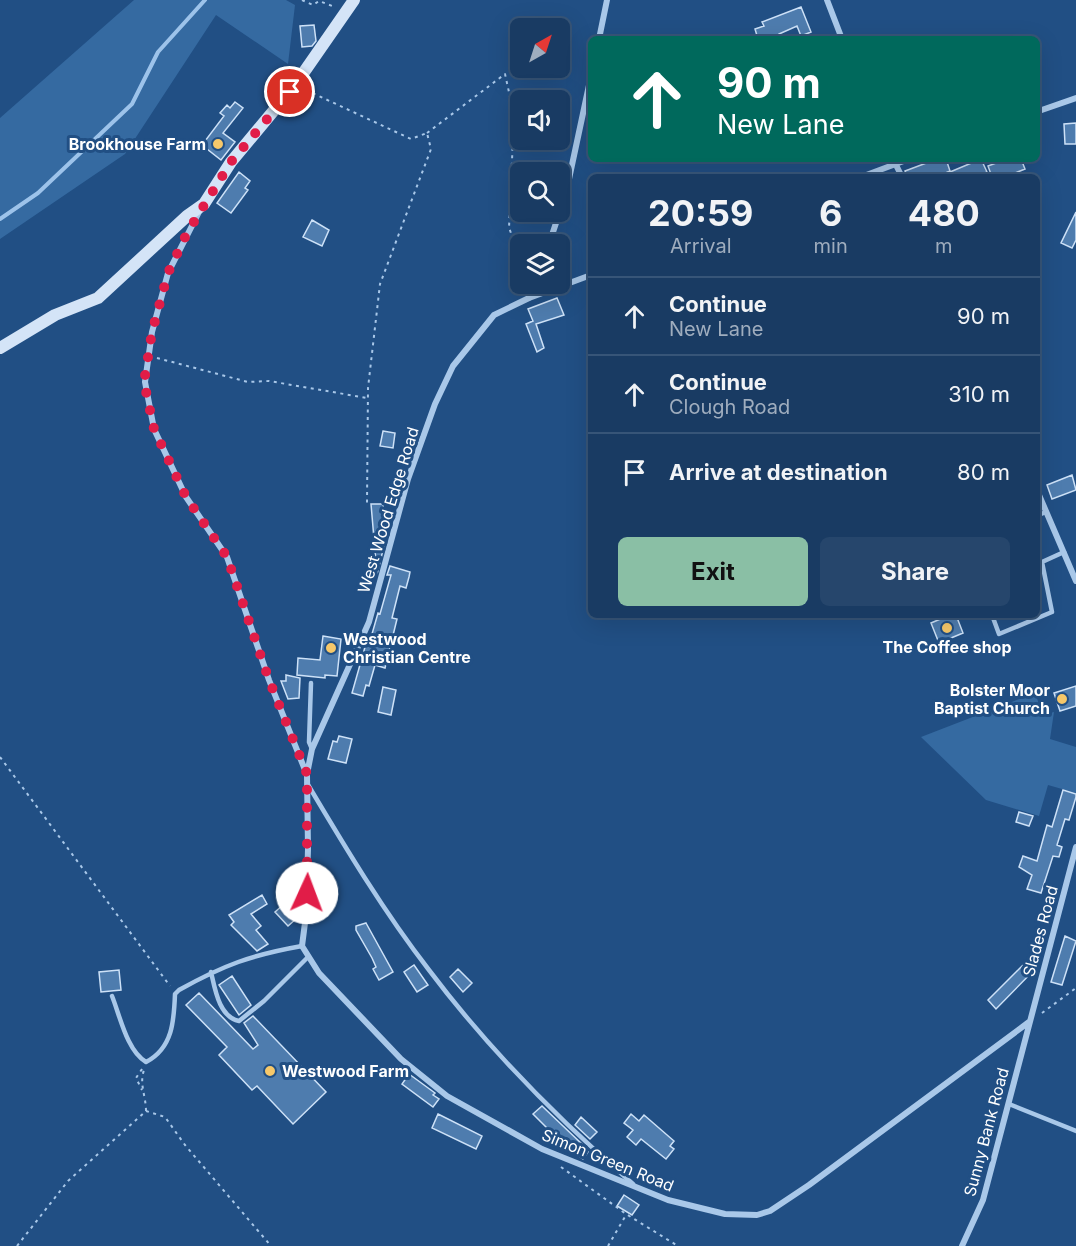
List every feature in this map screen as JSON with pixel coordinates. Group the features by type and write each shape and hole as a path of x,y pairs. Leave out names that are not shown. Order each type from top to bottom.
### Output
{"street":[{"path":"302,946 307,904 307,774 294,736 269,680 227,557 186,497 154,429 144,382 147,354 168,273 187,233 231,162 295,85 354,0"},
{"path":"600,36 607,0"},
{"path":"827,0 841,36"},
{"path":"552,234 568,186 588,90"},
{"path":"1040,111 1076,98"},
{"path":"868,174 894,162"},
{"path":"0,348 56,315 98,298 187,216 204,204"},
{"name":"West Wood Edge Road","path":"307,774 312,749 369,622 408,479 435,404 453,366 494,315 529,298 588,276"},
{"path":"529,298 531,294"},
{"path":"1040,498 1076,582"},
{"name":"Slades Road","path":"1029,1022 1076,847"},
{"name":"Simon Green Road","path":"302,946 307,958 319,973 401,1059 447,1096 542,1149 668,1200 725,1214 757,1215 770,1211 1029,1022"},
{"name":"Sunny Bank Road","path":"962,1246 983,1200 1029,1022"}],"lane":[{"path":"1040,514 1046,512"},
{"path":"1040,617 1052,612 1042,562 1064,552"},
{"path":"993,618 999,634 1038,618"},
{"path":"311,683 309,741 312,749"},
{"path":"307,783 341,841 428,969 476,1027 570,1126 639,1189"},
{"path":"112,996 132,1045 140,1058 146,1062 156,1057 169,1038 174,1023 175,994 211,972 256,954 302,946"},
{"path":"211,972 220,1004 232,1019 239,1021 264,1001 307,958"},
{"path":"1008,1104 1076,1131"}],"path":[{"path":"302,0 313,4 319,1 324,2"},
{"path":"295,85 411,139 426,133 505,74 513,115 509,228 511,234"},
{"path":"367,503 367,398 380,284 432,149 426,133"},
{"path":"147,354 159,360 248,382 269,381 367,398"},
{"path":"0,757 175,994"},
{"path":"1029,1022 1076,988"},
{"path":"17,1246 69,1181 146,1111 146,1099 136,1078 146,1062"},
{"path":"146,1111 165,1116 185,1145 271,1246"},
{"path":"558,1163 573,1178 678,1246"},
{"path":"608,1246 626,1214"}],"shaded area":[{"path":"134,0 286,0 295,5 288,64 216,15 125,154 0,239 0,118"},
{"path":"1035,693 1043,715 1054,712 1050,739 1076,747 1076,793 1048,785 1039,816 986,800 921,737"}],"building":[{"path":"801,7 811,32 801,36 797,26 779,34 779,36 757,36 755,29 764,26 762,22"},
{"path":"314,25 316,41 312,46 302,47 300,26"},
{"name":"Brookhouse Farm","path":"235,102 243,108 223,133 235,142 221,160 202,145 224,116 220,113 227,105 230,108"},
{"path":"1076,123 1076,144 1065,144 1064,124"},
{"path":"929,162 947,162 950,171 943,174 906,174 905,171"},
{"path":"974,162 982,162 987,172 982,174 945,174"},
{"path":"999,162 1022,162 1025,169 1012,174 991,174 988,166"},
{"path":"239,172 250,181 245,188 248,190 231,213 217,203"},
{"path":"1076,212 1076,240 1072,248 1061,243"},
{"path":"312,220 329,230 322,246 303,237"},
{"path":"557,298 564,315 536,324 544,348 537,352 526,324 533,321 528,309"},
{"path":"383,431 395,433 393,448 380,446"},
{"path":"1072,475 1076,490 1052,499 1047,485"},
{"path":"371,504 383,504 385,542 377,574"},
{"path":"390,566 410,572 409,577 406,588 400,586 392,618 397,619 385,668 375,665 369,686 366,685 363,696 352,693 367,640 370,641 378,613 380,614 391,575 387,575"},
{"name":"The Coffee shop","path":"943,618 957,618 963,633 939,643 931,623"},
{"name":"Westwood Christian Centre","path":"323,636 341,639 337,676 325,675 325,678 297,675 298,658 320,660"},
{"path":"286,675 300,678 299,698 288,699 281,681 286,681"},
{"path":"1076,686 1076,706 1060,711 1054,693"},
{"path":"383,687 396,690 391,715 378,712"},
{"path":"339,736 352,739 346,763 328,759 333,741 337,742"},
{"path":"1063,790 1076,794 1076,797 1069,820 1065,819 1057,845 1062,847 1059,857 1053,856 1041,893 1027,889 1032,875 1019,867 1023,856 1037,861 1047,825 1052,827"},
{"path":"1019,812 1033,816 1029,826 1016,822"},
{"path":"262,895 267,904 251,914 261,926 256,930 268,944 257,951 231,925 234,922 229,915"},
{"path":"284,904 297,918 288,926 275,912"},
{"path":"366,923 393,972 379,980 373,969 376,967 372,958 356,930 356,926"},
{"path":"1065,936 1076,941 1062,985 1051,982"},
{"path":"1028,960 1036,968 996,1009 988,1000"},
{"path":"414,965 428,985 417,992 404,972"},
{"path":"458,969 472,983 463,992 450,977"},
{"path":"119,970 121,990 101,992 99,972"},
{"path":"232,976 251,1005 239,1015 219,985"},
{"name":"Westwood Farm","path":"199,993 253,1049 258,1045 244,1023 253,1016 326,1092 293,1124 257,1086 252,1090 219,1055 227,1047 186,1005"},
{"path":"409,1074 435,1093 433,1095 439,1099 433,1107 402,1084"},
{"path":"542,1106 584,1146 588,1152 583,1159 566,1147 533,1114"},
{"path":"438,1114 482,1136 476,1149 432,1128"},
{"path":"631,1114 639,1121 644,1115 674,1141 670,1146 674,1149 666,1159 641,1139 636,1145 627,1137 633,1130 624,1123"},
{"path":"581,1117 597,1132 590,1139 575,1125"},
{"path":"624,1195 639,1205 632,1215 617,1206"}],"waterway":[{"path":"0,219 38,193 132,104 158,52 205,0"}],"place":[{"name":"Brookhouse Farm","path":"218,144"},
{"name":"The Coffee shop","path":"947,628"},
{"name":"Westwood Christian Centre","path":"331,648"},
{"name":"Bolster Moor Baptist Church","path":"1062,699"},
{"name":"Westwood Farm","path":"270,1071"}],"route":[{"path":"290,92 231,162 187,233 168,273 147,354 144,382 154,429 186,497 227,557 269,680 294,736 307,774 307,893"}]}
